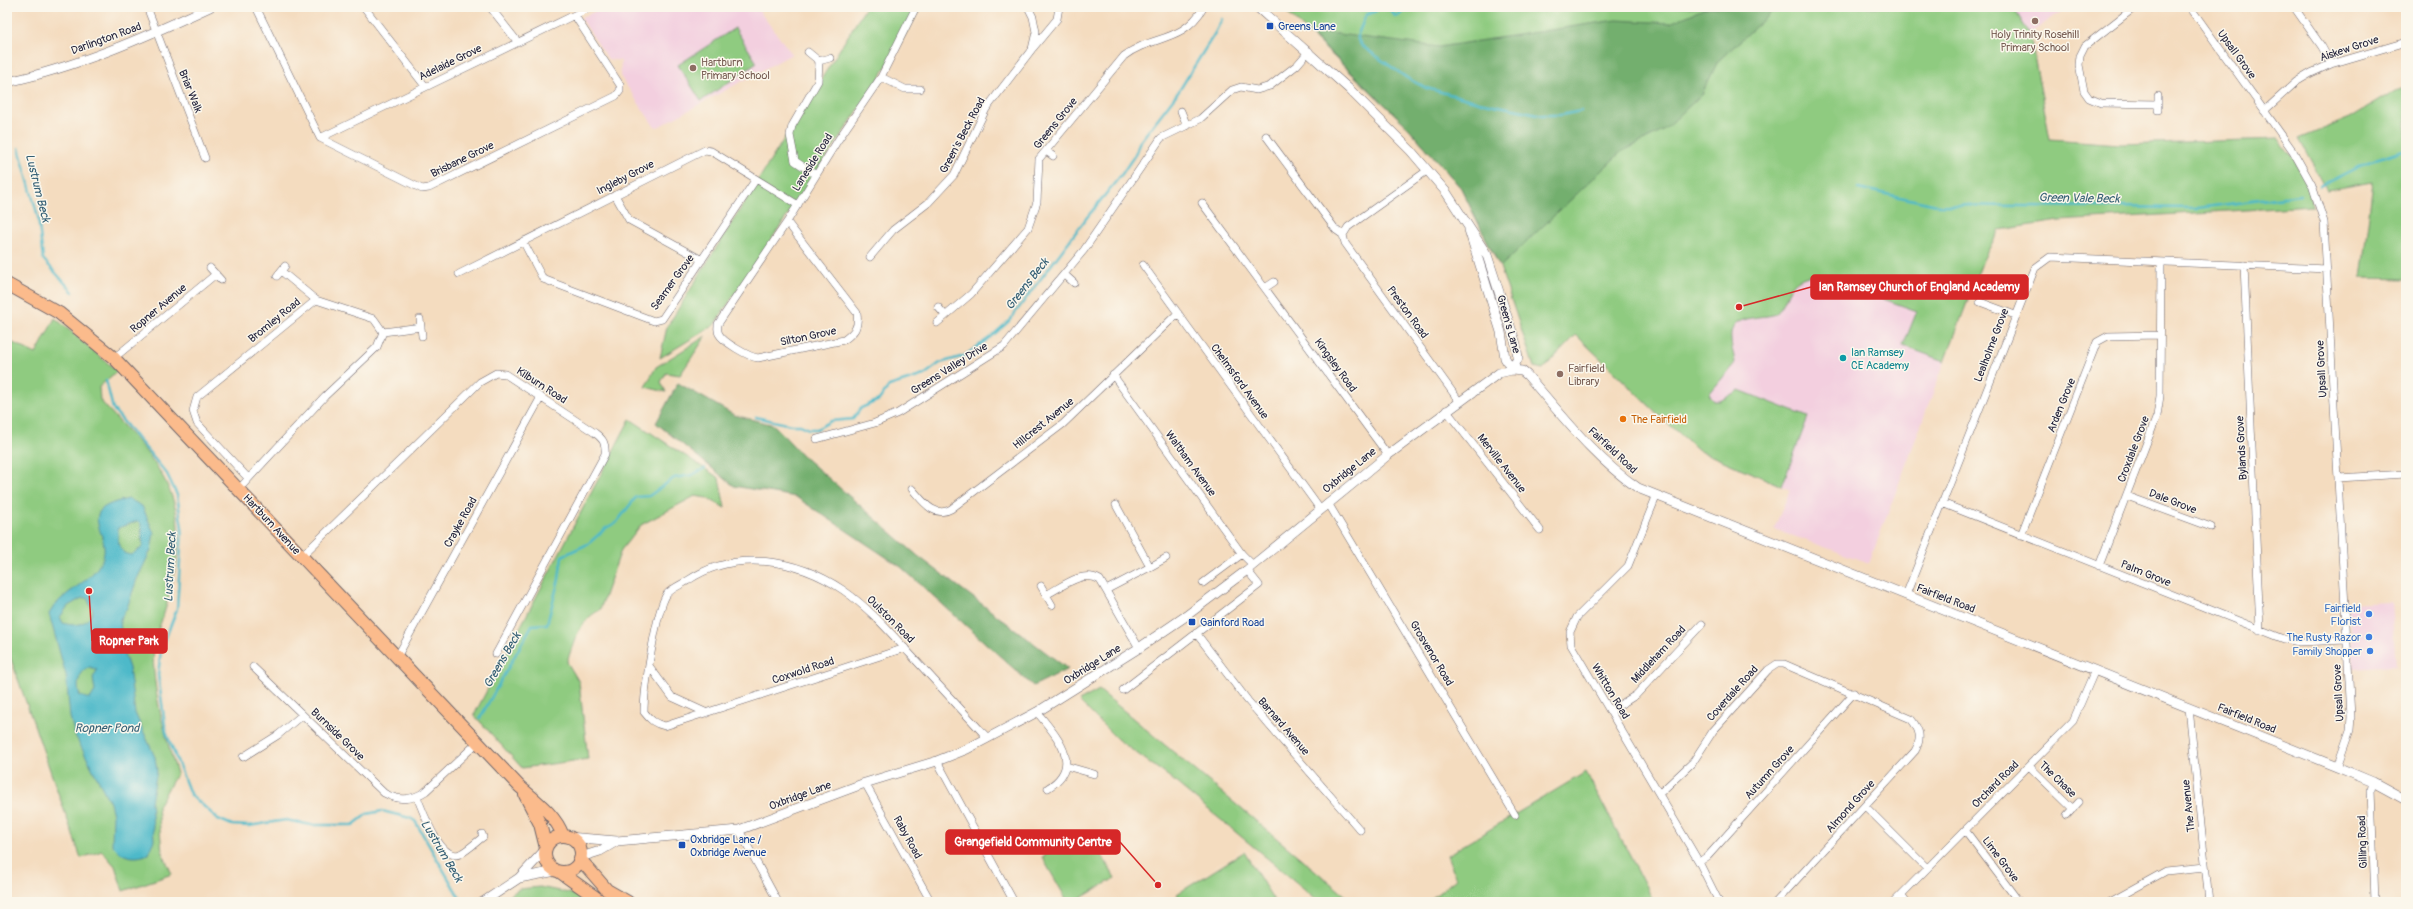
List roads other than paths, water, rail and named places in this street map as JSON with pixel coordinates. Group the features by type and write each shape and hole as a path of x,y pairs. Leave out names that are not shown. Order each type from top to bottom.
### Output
{"main road":[{"name":"Hartburn Avenue","path":"12,286 59,313 114,358 519,786 540,804 566,836"},
{"name":"Hartburn Avenue","path":"519,786 537,818 546,849"},
{"path":"558,871 569,871 576,866 580,858 579,846 566,836 553,839 546,849 546,859 550,866 602,902"},
{"path":"580,858 607,890 628,902"}],"street":[{"name":"Briar Walk","path":"147,7 205,158"},
{"name":"Darlington Road","path":"7,82 54,70 156,32 210,7"},
{"path":"256,7 320,138"},
{"path":"364,7 425,86"},
{"path":"490,7 517,41"},
{"name":"Adelaide Grove","path":"320,138 517,41 591,7"},
{"name":"Laneside Road","path":"718,324 787,222 880,77 916,7"},
{"name":"Green's Beck Road","path":"1028,7 1033,17 1036,32 1032,49"},
{"name":"Green's Beck Road","path":"870,257 893,230 928,203 945,187 963,157 986,109 1057,19 1059,7"},
{"name":"Greens Grove","path":"937,323 971,294 1028,228 1036,202 1040,160 1124,56 1137,47 1161,41 1181,31 1199,15 1204,7"},
{"name":"Green's Lane","path":"1256,7 1349,88 1428,170 1467,224 1487,255 1516,344 1518,358 1512,370"},
{"path":"2135,7 2085,46 2080,56 2079,65 2084,90 2089,98 2101,103 2158,107 2158,96"},
{"name":"Upsall Grove","path":"2190,7 2293,151 2312,185 2324,222 2351,724 2337,767"},
{"path":"2294,7 2322,47 2331,64"},
{"name":"Brisbane Grove","path":"320,138 422,189 429,188 616,96 620,91 620,85 574,16"},
{"name":"Aiskew Grove","path":"2264,111 2296,82 2331,64 2406,42"},
{"path":"808,52 819,61"},
{"name":"Greens Valley Drive","path":"817,440 869,425 898,413 984,361 1004,346 1084,250 1161,138 1168,133 1187,126 1200,118 1232,90 1242,87 1257,90 1270,86 1296,65 1309,52"},
{"path":"819,61 830,58"},
{"path":"816,175 795,161 790,135 792,126 818,81 819,61"},
{"path":"880,77 905,89 920,89"},
{"path":"1181,111 1187,126"},
{"name":"Preston Road","path":"1266,136 1336,230 1343,235 1345,243 1459,401"},
{"name":"Ingleby Grove","path":"458,274 705,150 711,151 798,205"},
{"path":"1046,151 1053,156"},
{"path":"1343,235 1348,227 1428,170"},
{"name":"Seamer Grove","path":"523,241 543,280 654,321 662,319 756,179"},
{"path":"615,195 629,220 702,260"},
{"name":"Kingsley Road","path":"1202,203 1388,455"},
{"name":"Silton Grove","path":"718,324 718,333 722,338 750,358 758,358 844,340 855,333 858,323 857,314 787,222"},
{"name":"Green's Lane","path":"1467,224 1501,332 1505,358 1512,370"},
{"name":"Lealholme Grove","path":"1906,596 2015,315 2035,268 2050,257 2327,269"},
{"name":"Croxdale Grove","path":"2099,566 2157,416 2160,396 2159,335 2161,263"},
{"name":"Bylands Grove","path":"2244,265 2260,630"},
{"name":"Chelmsford Avenue","path":"1143,266 1320,510"},
{"path":"210,268 221,280"},
{"path":"281,271 316,300"},
{"name":"Ropner Avenue","path":"114,358 216,274"},
{"path":"1064,274 1074,283"},
{"path":"7,279 12,286"},
{"path":"1265,288 1274,282"},
{"name":"Bromley Road","path":"193,411 197,397 316,300 374,319 383,332"},
{"path":"1980,302 2015,315"},
{"path":"938,307 945,315"},
{"name":"Hillcrest Avenue","path":"912,489 932,509 938,512 947,511 1063,424 1178,313"},
{"path":"420,319 422,336"},
{"path":"239,489 325,396 377,347 383,332 421,327"},
{"name":"Arden Grove","path":"2021,535 2097,342 2108,336 2159,335"},
{"name":"Oxbridge Lane","path":"566,836 617,841 739,830 865,783 937,761 988,738 1037,712 1139,648 1250,567 1446,410 1499,373 1512,370"},
{"name":"Fairfield Road","path":"1512,370 1522,371 1527,375 1567,422 1613,470 1638,488 1656,497 2337,767 2373,782 2406,800"},
{"name":"Kilburn Road","path":"302,556 487,376 496,373 505,374 601,438 605,443 606,454 503,647 496,654"},
{"name":"Waltham Avenue","path":"1113,375 1250,567"},
{"name":"Crayke Road","path":"397,657 541,397"},
{"name":"Merville Avenue","path":"1446,410 1540,530"},
{"name":"Hartburn Avenue","path":"193,411 197,423 248,478"},
{"path":"2338,478 2406,474"},
{"name":"Dale Grove","path":"2127,496 2211,527"},
{"name":"Whitton Road","path":"1656,497 1628,566 1577,617 1570,632 1571,645 1699,862 1719,902"},
{"name":"Grosvenor Road","path":"1328,503 1515,815"},
{"name":"Palm Grove","path":"1942,503 2284,639 2299,642 2346,640"},
{"path":"1116,505 1150,567"},
{"path":"1203,583 1242,554"},
{"path":"1106,590 1166,558"},
{"name":"Oulston Road","path":"650,667 656,621 668,594 702,571 738,560 780,562 807,571 842,589 871,612 988,738"},
{"path":"1123,690 1259,585 1250,567"},
{"path":"1046,595 1081,576 1093,575 1100,580 1139,648"},
{"path":"1041,586 1052,605"},
{"name":"Middleham Road","path":"1610,711 1636,695 1702,624"},
{"name":"Barnard Avenue","path":"1196,633 1248,701 1360,830"},
{"name":"Coxwold Road","path":"650,667 644,702 644,712 650,720 657,725 665,726 905,648"},
{"name":"Coverdale Road","path":"1659,794 1693,762 1713,731 1768,670 1777,664 1784,664 1854,693 1911,719"},
{"name":"Burnside Grove","path":"252,667 384,793 400,799 417,797"},
{"path":"650,667 672,697 707,712"},
{"name":"Orchard Road","path":"1894,902 2073,721 2095,670"},
{"name":"Autumn Grove","path":"1699,862 1708,856 1854,693"},
{"name":"The Avenue","path":"2189,708 2209,902"},
{"path":"1037,712 1062,744 1066,755 1066,766 1057,782 1048,788"},
{"path":"243,757 278,735 302,715"},
{"name":"Almond Grove","path":"1776,902 1915,752 1920,742 1920,733 1911,719"},
{"path":"478,742 426,791 417,797 427,821 445,852 452,855 460,854 482,837 482,834"},
{"path":"937,761 1014,902"},
{"path":"1066,766 1094,774"},
{"name":"The Chase","path":"2029,766 2073,809"},
{"name":"Gilling Road","path":"2373,782 2371,790 2375,902"},
{"name":"Raby Road","path":"865,783 931,902"},
{"name":"The Chase","path":"2067,815 2079,802"},
{"path":"1865,806 1927,868"},
{"path":"739,830 778,902"},
{"name":"Lime Grove","path":"1965,830 2019,902"},
{"name":"Oxbridge Lane","path":"580,858 600,851 617,841"},
{"path":"483,902 519,878 546,849"},
{"path":"2110,902 2166,871 2205,867"},
{"path":"519,878 558,871"},
{"path":"1901,895 1906,902"}],"water":[{"name":"Ropner Pond","path":"129,499 142,506 154,533 151,550 137,579 127,608 120,619 122,648 129,668 135,713 155,757 157,771 151,802 154,840 148,854 138,857 128,856 119,852 112,844 113,815 110,803 75,735 70,717 66,675 49,614 61,599 91,575 102,560 104,550 98,524 98,516 102,509 111,504","holes":["138,521 141,524 143,547 131,555 126,554 119,545 118,528","82,598 87,598 93,611 91,616 84,622 81,624 72,625 63,623 60,617 68,606","90,667 97,670 93,678 95,691 90,699 80,696 78,688 79,679 86,669"]}],"waterway":[{"path":"1378,7 1376,11 1366,15 1358,34 1358,40 1362,46 1407,78 1426,88 1479,102 1543,115 1561,115 1581,111"},
{"name":"Greens Beck","path":"1388,7 1395,16 1398,16 1408,7"},
{"name":"Greens Beck","path":"756,417 791,425 800,425 809,429 817,429 831,421 853,419 861,408 879,400 889,386 924,375 940,363 964,356 991,337 1009,321 1088,216 1122,174 1136,153 1139,143 1179,91 1222,19"},
{"name":"Lustrum Beck","path":"19,148 38,217 43,259 73,292"},
{"name":"Green Vale Beck","path":"2320,186 2368,162 2406,149"},
{"name":"Green Vale Beck","path":"1858,188 1937,205 2197,208 2300,195"},
{"name":"Lustrum Beck","path":"106,380 113,409 167,474 177,495 182,528 177,609 161,650 158,675 166,732 190,794 218,819 232,825 249,826 286,820 311,825 353,825 367,814 382,811 410,818 415,821 462,902"},
{"name":"Greens Beck","path":"480,718 532,625 547,624 559,579 562,556 588,544 606,528 617,522 636,497 649,496 674,478 692,475 705,468"}],"place":[{"name":"Holy Trinity Rosehill Primary School","path":"2035,21"},
{"name":"Greens Lane","path":"1270,26"},
{"name":"Hartburn Primary School","path":"693,68"},
{"name":"Ian Ramsey Church of England Academy","path":"1739,307"},
{"name":"Ian Ramsey CE Academy","path":"1843,358"},
{"name":"Fairfield Library","path":"1560,374"},
{"name":"The Fairfield","path":"1623,419"},
{"name":"Ropner Park","path":"89,591"},
{"name":"Fairfield Florist","path":"2369,614"},
{"name":"Gainford Road","path":"1192,622"},
{"name":"The Rusty Razor","path":"2369,637"},
{"name":"Family Shopper","path":"2370,651"},
{"name":"Oxbridge Lane / Oxbridge Avenue","path":"682,845"},
{"name":"Grangefield Community Centre","path":"1158,885"}]}
